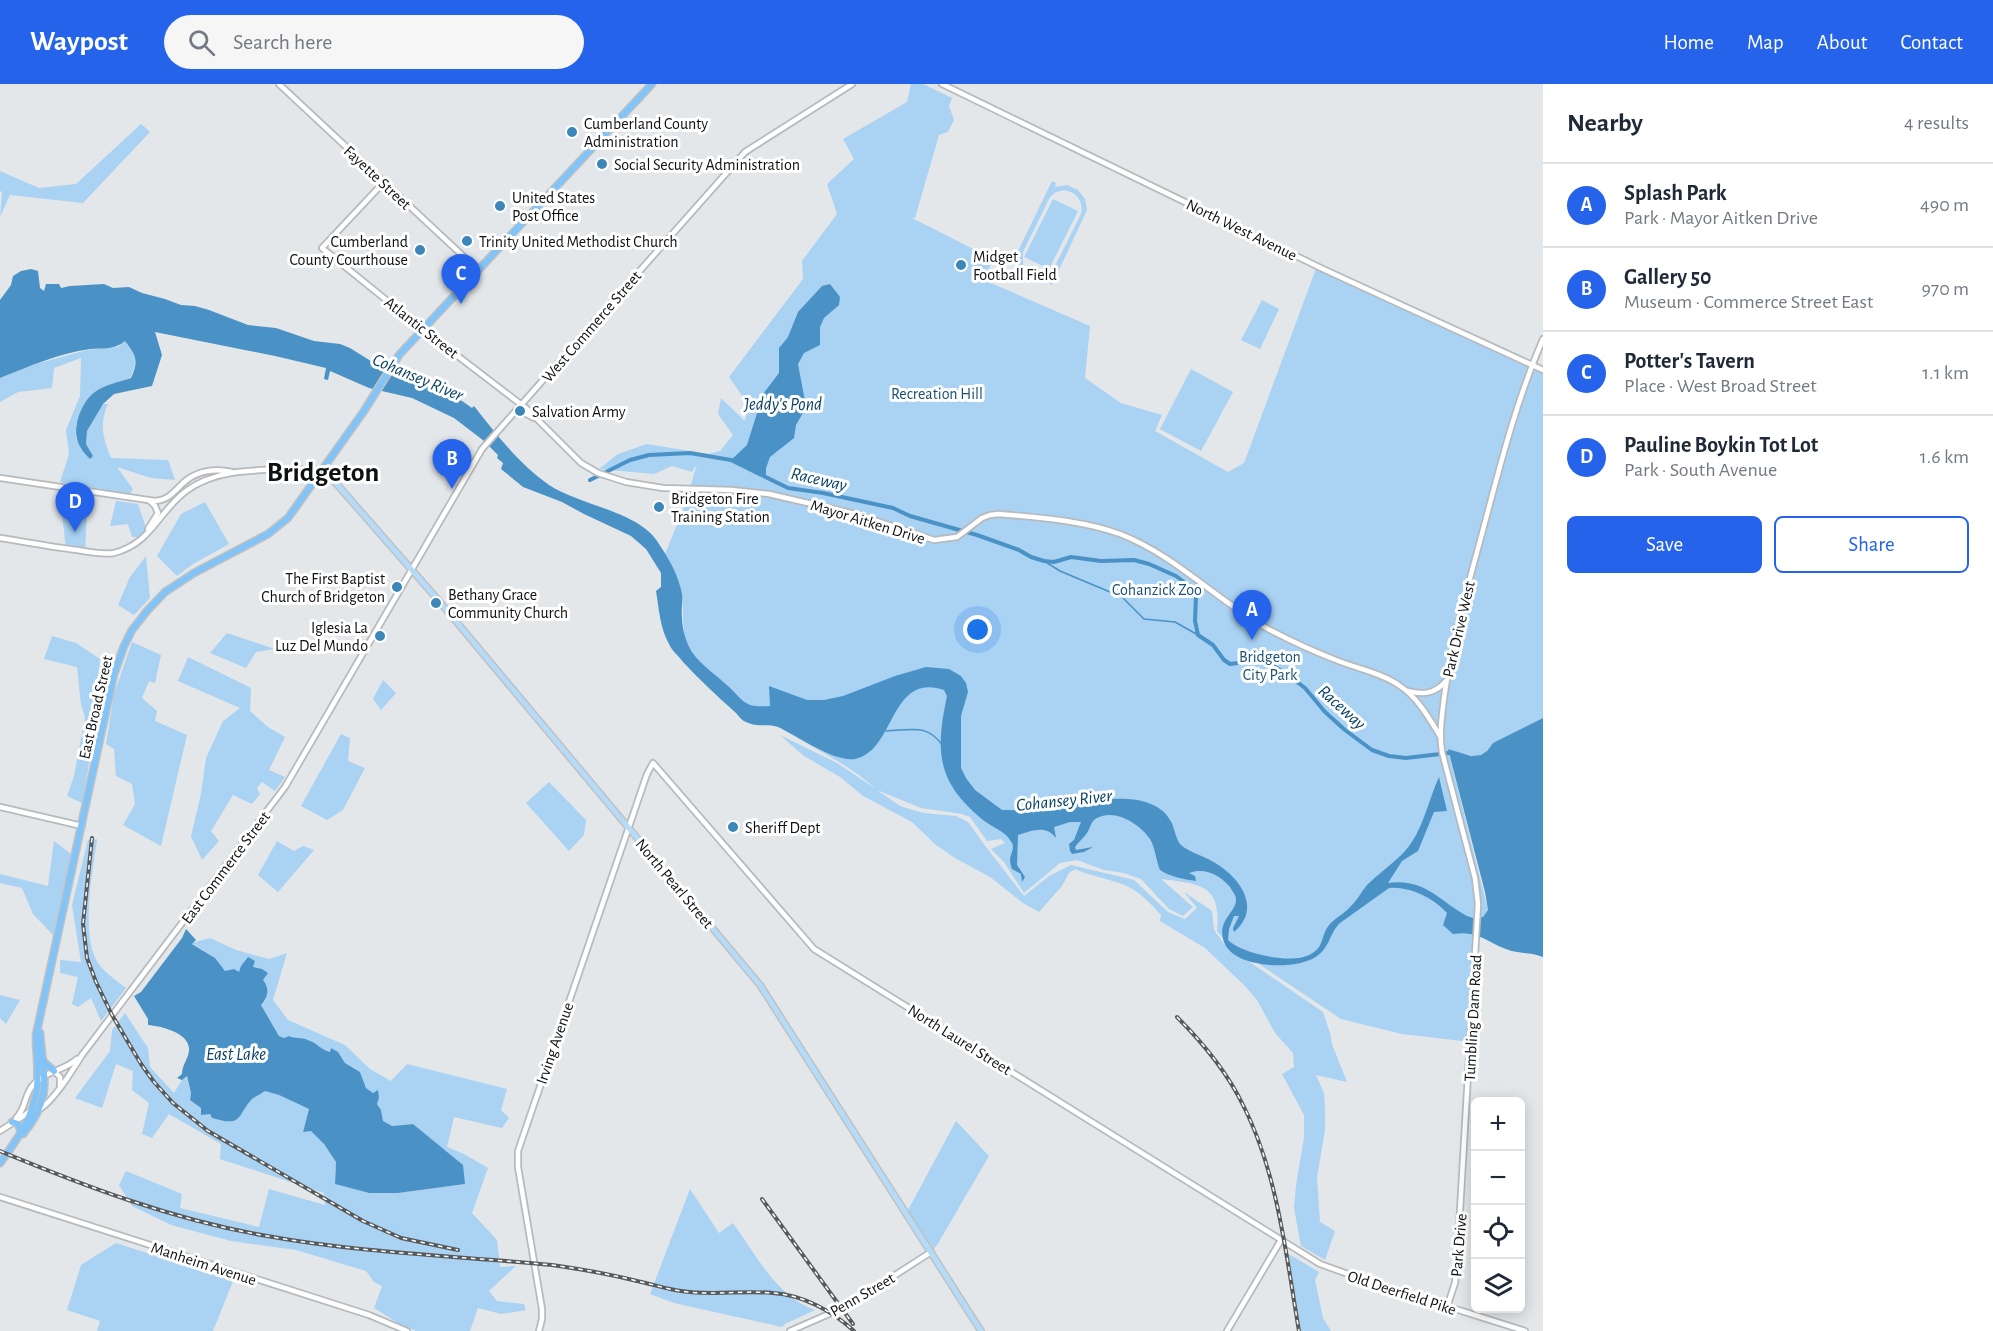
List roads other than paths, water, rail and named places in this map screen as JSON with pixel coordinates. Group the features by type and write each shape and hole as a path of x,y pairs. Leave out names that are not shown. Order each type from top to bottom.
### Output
{"highway":[{"name":"East Broad Street","path":"36,1110 43,1098 45,1075 36,1035 114,674 132,630 156,601 178,583 262,538 292,513 391,366 652,84"},
{"name":"East Broad Street","path":"36,1110 41,1057"},
{"path":"41,1057 54,1071"},
{"path":"0,1163 36,1110"},
{"path":"10,1149 30,1126 36,1110"},
{"path":"12,1122 20,1126 21,1132"}],"main road":[{"name":"North Pearl Street","path":"321,471 336,484 412,570 765,991 981,1331"}],"street":[{"name":"Fayette Street","path":"279,84 478,270"},
{"name":"West Commerce Street","path":"412,570 485,446 745,152 852,84"},
{"name":"North West Avenue","path":"942,84 1282,249 1543,370"},
{"name":"Atlantic Street","path":"384,182 322,248 521,406"},
{"name":"Park Drive West","path":"1478,926 1475,878 1442,752 1440,736 1446,681 1455,635 1501,460 1521,390 1543,339"},
{"name":"Mayor Aitken Drive","path":"521,406 534,415 534,418 581,464 598,473 634,484 663,488 731,490 769,494 855,514 929,540 957,537 982,518 999,514 1071,521 1122,535 1167,558 1270,630 1317,653 1379,676 1405,690 1440,736"},
{"path":"0,478 161,501 200,473 216,470 234,472 311,469 321,471"},
{"path":"0,538 106,554 121,550 140,541 176,501 194,486 213,477 234,472"},
{"path":"200,473 213,477"},
{"path":"194,486 200,473"},
{"path":"140,541 158,513 149,501"},
{"name":"East Commerce Street","path":"12,1122 36,1110 60,1086 285,787 412,570"},
{"path":"1405,690 1426,693 1437,690 1446,681"},
{"name":"Irving Avenue","path":"539,1331 542,1309 518,1167 518,1151 628,827 653,763"},
{"name":"North Laurel Street","path":"653,763 814,949 1314,1260"},
{"path":"0,807 82,826"},
{"name":"Tumbling Dam Road","path":"1467,1110 1478,926"},
{"path":"0,1131 21,1113 26,1094 37,1081 45,1075 68,1066 82,1055"},
{"path":"54,1071 60,1077 60,1086"},
{"path":"24,1103 36,1110"},
{"name":"Park Drive","path":"1447,1306 1456,1274 1467,1110"},
{"name":"Manheim Avenue","path":"0,1197 369,1315 407,1331"},
{"path":"1227,1331 1281,1240"},
{"name":"Penn Street","path":"790,1331 858,1299 931,1252"},
{"name":"Old Deerfield Pike","path":"1314,1260 1333,1269 1525,1331"}],"water":[{"path":"31,269 38,271 40,288 44,291 46,284 59,284 61,288 104,284 113,288 129,287 181,305 209,310 248,325 276,328 314,341 340,344 382,368 462,401 472,408 474,406 518,458 549,485 561,492 622,515 648,531 665,554 678,580 682,594 684,631 692,652 704,666 750,705 770,706 769,686 807,700 824,700 843,696 926,667 949,669 961,676 968,692 961,716 961,768 975,790 1002,810 1054,811 1075,808 1078,807 1071,801 1086,802 1097,794 1103,800 1130,799 1157,807 1170,820 1181,845 1220,866 1237,882 1247,901 1247,912 1243,922 1234,932 1233,928 1239,916 1234,916 1228,940 1244,950 1281,958 1303,957 1315,951 1329,925 1355,902 1367,885 1400,856 1411,843 1421,825 1439,777 1447,811 1434,812 1418,851 1402,861 1388,883 1401,882 1422,887 1467,916 1483,917 1488,910 1485,892 1448,749 1471,756 1481,755 1493,743 1543,718 1543,957 1510,951 1475,935 1453,934 1443,925 1447,913 1435,902 1413,891 1389,888 1340,923 1325,949 1308,961 1267,965 1240,958 1230,951 1222,934 1236,899 1230,887 1217,876 1206,872 1189,873 1195,876 1196,881 1173,876 1160,870 1152,842 1146,833 1134,823 1119,816 1104,815 1093,821 1086,835 1075,847 1076,850 1093,847 1084,852 1072,854 1069,844 1074,840 1081,822 1070,822 1054,827 1056,838 1043,830 1033,830 1018,835 1017,865 1025,877 1022,882 1021,874 1011,866 1012,843 1003,833 983,820 968,806 956,793 948,779 941,750 947,696 944,690 926,687 913,692 902,702 878,742 868,753 855,759 828,754 779,727 756,725 744,721 670,647 662,625 656,591 661,587 661,573 646,549 631,536 562,502 523,487 501,469 503,463 484,441 454,418 412,398 369,388 330,371 328,380 324,379 326,368 155,332 162,355 152,386 114,394 103,404 87,431 86,444 93,456 90,459 82,450 77,439 76,426 80,413 95,392 131,378 136,363 135,358 125,341 113,347 78,351 55,357 0,378 0,300 11,285 13,276"},
{"name":"Jeddy's Pond","path":"830,284 840,297 839,305 824,318 820,327 820,345 804,353 798,364 805,401 804,411 796,425 794,438 770,457 766,468 766,478 731,460 747,445 763,394 779,373 779,348 788,337 798,312 822,286"},
{"name":"East Lake","path":"186,929 196,940 192,944 215,958 225,971 234,969 239,972 248,957 255,961 253,967 268,973 263,980 267,993 261,1005 279,1036 306,1039 327,1051 330,1052 331,1048 338,1052 345,1063 360,1072 366,1088 373,1093 378,1090 377,1104 383,1121 392,1126 413,1124 463,1165 465,1184 398,1193 369,1193 335,1184 336,1162 324,1144 311,1131 303,1132 309,1109 265,1091 252,1099 238,1119 234,1121 222,1121 212,1118 210,1114 201,1115 201,1108 190,1100 191,1093 187,1076 182,1080 177,1078 182,1074 189,1051 185,1039 174,1032 148,1025 148,1019 134,996 141,992 182,938"}],"waterway":[{"name":"Raceway","path":"590,480 630,460 649,455 690,453 731,460 788,488 893,508 910,516 977,535 1044,561 1054,562 1071,557 1101,561 1134,560 1149,564 1176,576 1192,588 1196,597 1195,621 1198,635 1213,645 1224,660 1230,664 1254,661 1272,665 1305,688 1325,712 1372,750 1389,756 1406,758 1449,753"},
{"name":"Raceway","path":"1044,561 1060,571 1122,597 1144,619 1175,622 1198,635"},
{"path":"886,731 911,729 925,731 943,746"}],"railway":[{"path":"92,838 83,924 87,958 112,1015 154,1082 173,1103 208,1131 363,1221 401,1238 458,1250"},
{"path":"1177,1017 1222,1070 1237,1093 1255,1131 1273,1187 1299,1331"},
{"path":"0,1151 131,1201 232,1229 302,1242 409,1254 552,1265 693,1292 784,1294 816,1305 854,1331"},
{"path":"762,1199 853,1324"}],"place":[{"name":"Cumberland County Administration","path":"572,132"},
{"name":"Social Security Administration","path":"602,164"},
{"name":"United States Post Office","path":"500,206"},
{"name":"Trinity United Methodist Church","path":"467,241"},
{"name":"Cumberland County Courthouse","path":"420,250"},
{"name":"Midget Football Field","path":"961,265"},
{"name":"Potter's Tavern","path":"461,304"},
{"name":"Salvation Army","path":"520,411"},
{"name":"Gallery 50","path":"452,489"},
{"name":"Bridgeton Fire Training Station","path":"659,507"},
{"name":"Pauline Boykin Tot Lot","path":"75,532"},
{"name":"The First Baptist Church of Bridgeton","path":"397,587"},
{"name":"Bethany Grace Community Church","path":"436,603"},
{"name":"Iglesia La Luz Del Mundo","path":"380,636"},
{"name":"Splash Park","path":"1252,640"},
{"name":"Sheriff Dept","path":"733,827"}],"district":[{"name":"Bridgeton","path":"323,471"}],"water label":[{"name":"Cohansey River","path":"418,377"},
{"name":"Cohansey River","path":"1064,800"}],"park label":[{"name":"Recreation Hill","path":"937,393"},
{"name":"Cohanzick Zoo","path":"1157,589"},
{"name":"Bridgeton City Park","path":"1270,665"}]}
